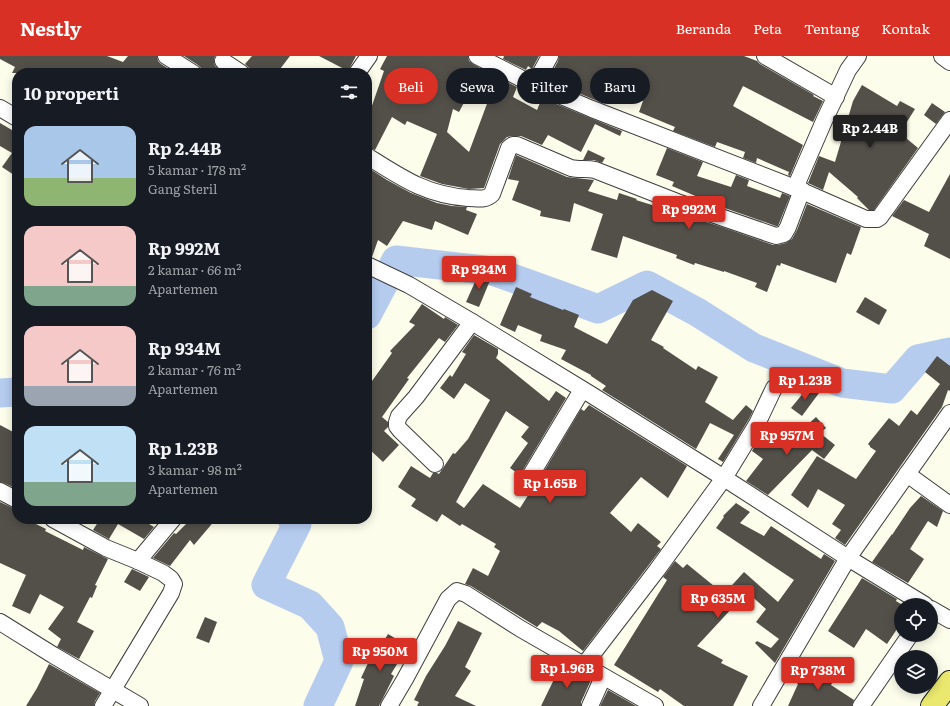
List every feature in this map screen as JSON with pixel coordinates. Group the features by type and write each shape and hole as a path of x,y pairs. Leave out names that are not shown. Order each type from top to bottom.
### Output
{"main road":[{"path":"932,706 950,682"}],"street":[{"path":"166,56 185,68"},
{"path":"361,68 369,56"},
{"path":"543,68 550,56"},
{"path":"765,56 836,96"},
{"path":"372,159 404,179 434,192 460,197 483,199 488,198 492,194 509,148 513,145 517,145 571,168 577,170 595,170 677,202 776,236 784,234 788,227 799,189 836,96 848,70 858,56"},
{"path":"942,56 950,62"},
{"path":"482,57 517,76"},
{"path":"221,63 231,68"},
{"path":"580,104 799,189 866,219 877,219 883,214 950,120"},
{"path":"0,108 12,115"},
{"path":"372,267 409,285 472,322 724,478 848,558 914,598"},
{"path":"435,464 400,430 397,426 397,422 399,416 416,397 472,322"},
{"path":"584,665 657,570 724,478 757,424 774,388"},
{"path":"529,478 582,390"},
{"path":"761,706 848,558 950,413"},
{"path":"907,474 950,505"},
{"path":"0,491 12,497"},
{"path":"66,524 106,548 163,573 172,579 174,584 171,593 103,706"},
{"path":"138,561 169,524"},
{"path":"389,706 448,599 457,591 466,594 522,629 655,706"},
{"path":"938,613 950,620"},
{"path":"0,622 140,706"},
{"path":"861,706 905,642"},
{"path":"590,706 603,677"}],"building":[{"path":"0,56 107,56 123,62 128,56 157,56 158,61 167,68 14,68 0,59"},
{"path":"184,56 215,56 215,66 218,68 201,68"},
{"path":"252,56 290,56 281,68 249,68 245,64"},
{"path":"319,56 356,56 350,68 342,68"},
{"path":"387,56 468,56 469,61 480,68 446,68 446,104 463,104 459,112 453,109 447,132 469,152 487,104 509,104 509,83 517,87 513,97 517,99 517,104 526,104 537,110 540,104 557,104 622,131 620,136 595,124 581,152 548,135 542,145 521,136 507,137 500,144 484,188 469,189 442,184 420,176 437,134 407,121 405,125 392,117 375,150 372,149 372,106 384,71 380,69"},
{"path":"504,56 539,56 533,68 528,66 527,68 522,68 503,59"},
{"path":"559,56 744,56 757,61 823,101 813,122 743,86 733,106 803,145 790,176 788,175 789,172 757,158 756,163 743,158 745,152 717,142 715,147 673,131 675,127 639,112 642,104 650,104 650,68 590,68 590,98 582,95 582,68 554,68"},
{"path":"862,85 897,106 900,101 915,109 900,133 918,148 874,210 869,210 857,198 858,197 829,172 823,190 808,183 819,156 835,162 853,101"},
{"path":"932,103 945,112 936,124 924,115"},
{"path":"0,123 12,130 12,153 0,146"},
{"path":"667,148 703,162 697,176 731,187 736,175 749,180 747,186 780,198 782,193 790,196 778,226 719,206 672,186 674,182 656,175"},
{"path":"588,150 605,158 602,163 594,160 583,160"},
{"path":"12,153 12,174 2,167"},
{"path":"516,155 567,177 594,180 588,191 617,200 619,193 773,245 786,243 792,239 807,204 861,227 851,255 847,253 836,283 781,263 780,266 777,265 767,292 755,287 757,283 724,271 695,263 694,265 676,258 677,255 623,236 617,258 591,250 603,214 574,203 570,222 540,216 541,211 512,200 519,181 508,179"},
{"path":"372,170 411,193 437,203 467,207 466,210 477,214 468,235 435,221 432,230 403,221 387,246 378,240 372,257"},
{"path":"950,174 950,259 924,246 929,234 892,216 904,200 929,212"},
{"path":"479,273 491,278 479,307 466,302"},
{"path":"516,287 532,294 530,297 579,315 574,327 607,344 633,300 652,290 673,301 651,340 664,347 663,348 696,370 698,366 718,377 705,402 733,420 746,405 753,411 723,462 718,459 734,435 710,423 696,449 602,390 606,386 591,375 561,359 566,350 540,341 542,335 518,325 515,332 500,325"},
{"path":"865,297 887,310 879,325 856,312"},
{"path":"422,304 444,319 445,317 458,325 445,342 439,338 407,378 409,379 382,417 388,422 388,427 384,431 399,445 383,462 372,452 372,381 392,353 390,351 415,325 409,322"},
{"path":"474,335 498,349 496,358 549,401 556,391 566,398 520,475 510,468 528,443 521,437 529,427 506,411 456,502 464,508 483,484 520,508 537,483 581,409 584,411 589,405 687,466 668,498 641,477 610,513 631,532 638,523 661,542 657,546 661,549 583,651 559,631 542,622 537,627 471,586 465,584 473,568 488,576 500,551 494,547 496,544 462,524 460,526 442,514 437,522 411,506 416,499 398,487 411,466 430,478 433,473 439,474 453,453 455,454 468,439 490,400 465,383 454,399 440,388 450,375 452,377 466,354 462,352"},
{"path":"937,356 950,366 950,391 948,390 942,407 845,545 835,538 841,530 832,524 845,505 818,489 808,508 791,495 817,456 856,479 876,451 868,444 889,418 899,426 911,410 917,415 940,384 925,372"},
{"path":"809,386 819,393 802,416 791,408"},
{"path":"816,417 826,428 820,433 835,445 824,459 812,450 768,495 746,481 763,459 752,451 760,438 765,441 768,437 782,448"},
{"path":"0,425 12,431 12,487 0,482"},
{"path":"921,496 943,511 937,527 928,521 910,549 924,559 908,583 872,562 910,508"},
{"path":"0,502 12,508 12,524 36,524 46,529 45,531 83,550 84,547 108,559 95,585 97,586 92,598 90,597 77,622 94,631 79,659 57,647 61,639 48,629 64,607 40,594 30,614 12,606 26,575 0,563"},
{"path":"736,503 750,512 740,523 764,536 771,526 821,559 824,554 835,561 775,663 755,643 757,641 771,648 779,639 756,622 766,609 747,592 697,646 723,660 721,663 748,676 733,706 684,706 660,689 658,692 614,665 667,580 663,577 675,561 683,568 687,564 714,586 715,585 724,594 744,572 778,602 794,580 716,528 724,517 723,516"},
{"path":"97,524 118,524 109,539 93,530"},
{"path":"118,524 149,524 154,527 144,539"},
{"path":"186,524 212,524 194,545 190,540 170,566 153,558 174,533 176,534"},
{"path":"132,569 149,577 140,591 124,582"},
{"path":"862,578 895,598 894,598 894,634 887,644 866,629 854,648 828,631"},
{"path":"205,617 217,622 209,643 196,638"},
{"path":"458,621 482,633 465,667 471,671 455,696 476,706 417,706 419,702 414,700"},
{"path":"388,634 408,646 391,674 394,676 379,706 355,706 364,679 361,678 376,646 380,648"},
{"path":"49,664 100,693 94,706 26,706"},
{"path":"561,665 591,680 581,702 581,706 541,706"},
{"path":"807,666 834,679 831,685 854,700 852,706 788,706 798,684 796,682"},
{"path":"608,690 624,699 636,706 600,706"}],"waterway":[{"path":"372,306 396,260 493,271 598,309 647,285 697,312 754,348 842,383 892,389 918,359 950,352"},
{"path":"0,393 12,392"},
{"path":"297,524 266,585 310,605 330,627 339,661 318,706"}]}
